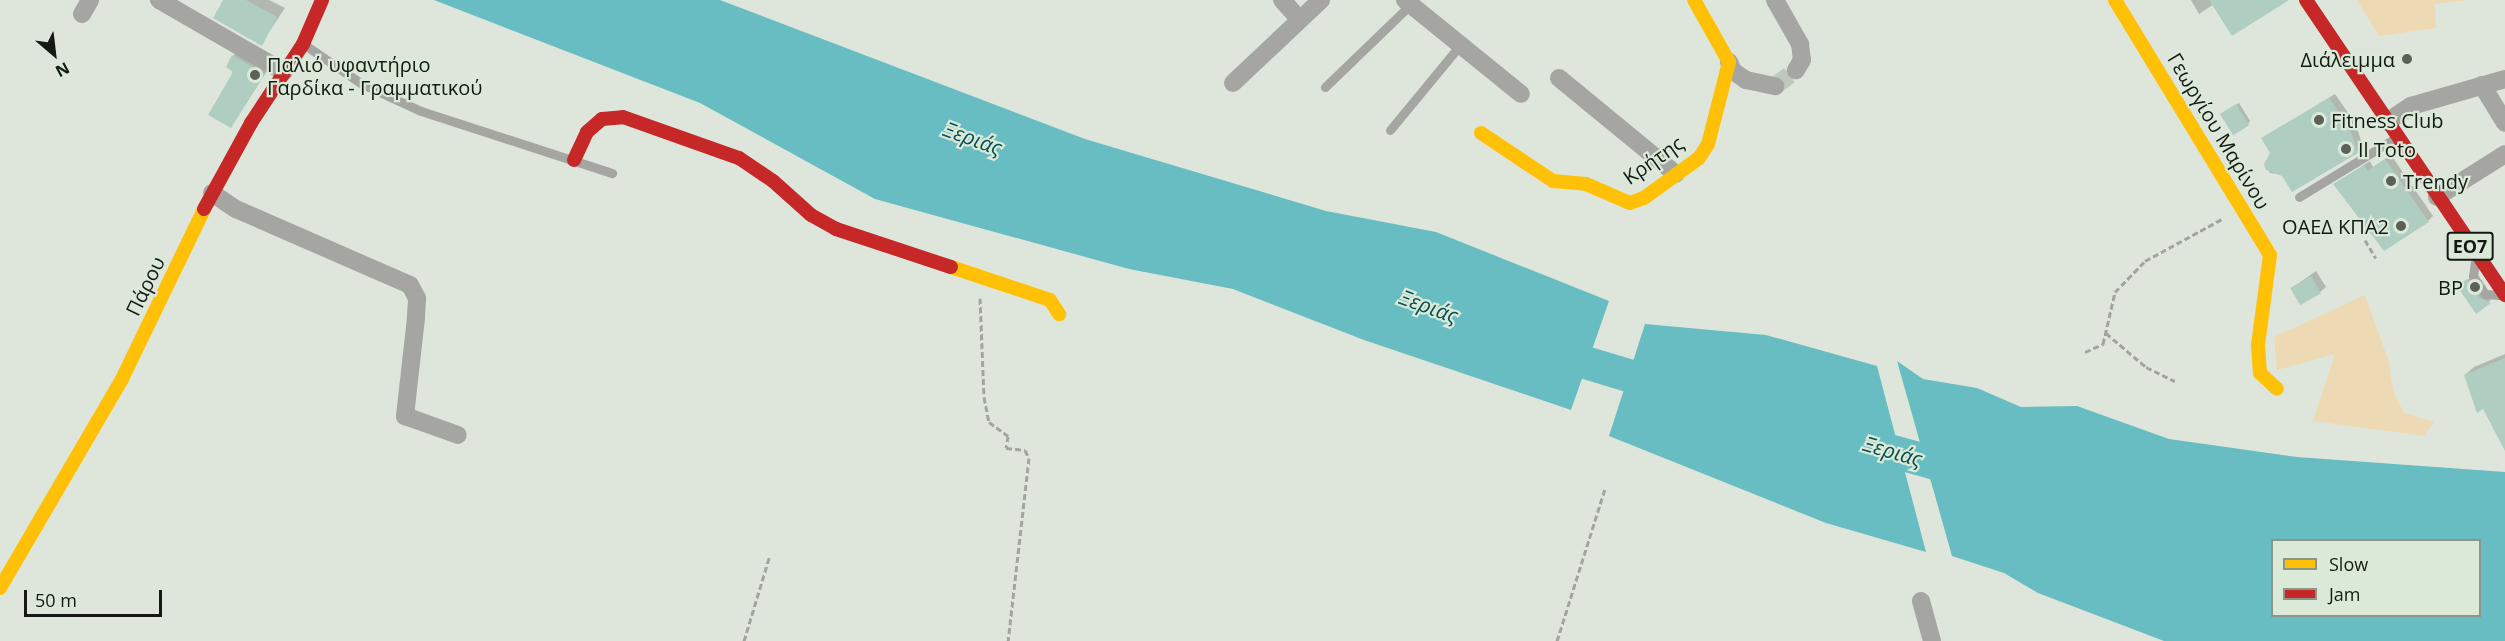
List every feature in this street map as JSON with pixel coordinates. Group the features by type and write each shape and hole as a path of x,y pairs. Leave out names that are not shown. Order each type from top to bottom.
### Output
{"street":[{"path":"159,0 284,72"},
{"name":"Πάρου","path":"0,588 122,379 212,193 303,44 322,0"},
{"path":"1282,0 1299,19"},
{"path":"1233,83 1321,0"},
{"path":"1694,0 1728,62 1746,80 1775,86"},
{"path":"1774,0 1800,44 1803,60 1796,70"},
{"name":"Γεωργίου Μαρίνου","path":"2115,0 2244,207 2270,255 2258,345 2260,373 2277,389"},
{"name":"ΕΟ7","path":"2306,0 2448,189 2475,254 2505,295"},
{"path":"1408,2 1521,94"},
{"name":"Κρήτης","path":"1481,133 1553,181 1586,184 1630,204 1699,158 1708,144 1728,62"},
{"path":"1559,78 1676,174"},
{"path":"2397,119 2482,85 2505,79"},
{"path":"2482,85 2505,123"},
{"path":"574,160 587,132 602,119 623,117 682,141 739,158 773,181 811,215 836,229 928,256 979,278 1050,300 1059,314"},
{"path":"2448,189 2505,154"},
{"path":"212,193 236,209 410,285 417,298 405,416 458,435"},
{"path":"1921,601 1932,641"}],"lane":[{"path":"1325,87 1408,2"},
{"path":"303,44 362,84 421,111 612,173"},
{"path":"1390,130 1460,45"},
{"path":"2299,197 2397,119"}],"path":[{"path":"2085,352 2103,344 2115,292 2145,261 2244,207"},
{"path":"2365,240 2376,258"},
{"path":"979,278 984,397 989,422 1008,436 1006,448 1025,450 1029,458 1008,641"},
{"path":"2106,333 2146,367 2175,381"},
{"path":"1557,641 1605,489"},
{"path":"744,641 770,555"}],"shaded area":[{"path":"2357,0 2469,0 2435,4 2436,28 2379,36"},
{"path":"2365,295 2389,362 2393,391 2404,413 2434,422 2424,436 2313,421 2335,354 2277,370 2274,337"}],"water":[{"path":"434,0 720,0 1085,139 1326,211 1436,232 1609,301 1571,410 1364,340 1233,289 1129,269 875,199 700,103"},
{"path":"1645,324 1766,335 1877,366 1926,552 1826,523 1609,436"},
{"path":"1897,361 1923,379 1977,388 2021,407 2077,406 2169,439 2297,457 2505,472 2505,641 2164,641 2038,593 2004,573 1952,556"}],"building":[{"path":"223,0 246,0 277,17 262,46 213,18"},
{"path":"2209,0 2289,0 2232,36"},
{"path":"232,55 265,74 231,128 208,115 233,72 226,67"},
{"path":"2329,98 2350,129 2358,153 2292,192 2282,176 2266,170 2264,164 2270,153 2261,138"},
{"path":"2236,104 2249,125 2233,135 2220,114"},
{"path":"2385,159 2429,222 2384,251 2333,184 2364,165 2368,171"},
{"path":"2311,276 2321,293 2300,305 2290,288"},
{"path":"2467,279 2480,298 2491,303 2476,314 2457,286"},
{"path":"2505,358 2505,451 2483,409 2477,413 2464,375"}],"waterway":[{"name":"Ξεριάς","path":"1545,350 1671,388"},
{"name":"Ξεριάς","path":"1856,441 1968,472"}],"tunnel":[{"path":"1775,86 1796,70"}],"traffic: slow":[{"path":"1481,133 1553,181 1586,184 1630,203 1644,198 1699,158 1708,144 1729,62 1694,0"},
{"path":"2115,0 2270,255 2258,345 2260,373 2277,389"},
{"path":"0,588 122,379 204,209"},
{"path":"951,267 1050,300 1059,314"}],"traffic: jam":[{"path":"204,209 251,123 303,44 322,0"},
{"path":"2306,0 2505,295"},
{"path":"574,160 587,132 602,119 623,117 739,158 773,181 811,215 836,229 951,267"}],"place":[{"name":"Διάλειμμα","path":"2407,59"},
{"name":"Παλιό υφαντήριο Γαρδίκα - Γραμματικού","path":"255,75"},
{"name":"Fitness Club","path":"2319,120"},
{"name":"Il Toto","path":"2346,149"},
{"name":"Trendy","path":"2391,181"},
{"name":"ΟΑΕΔ ΚΠΑ2","path":"2401,226"},
{"name":"BP","path":"2475,287"}]}
